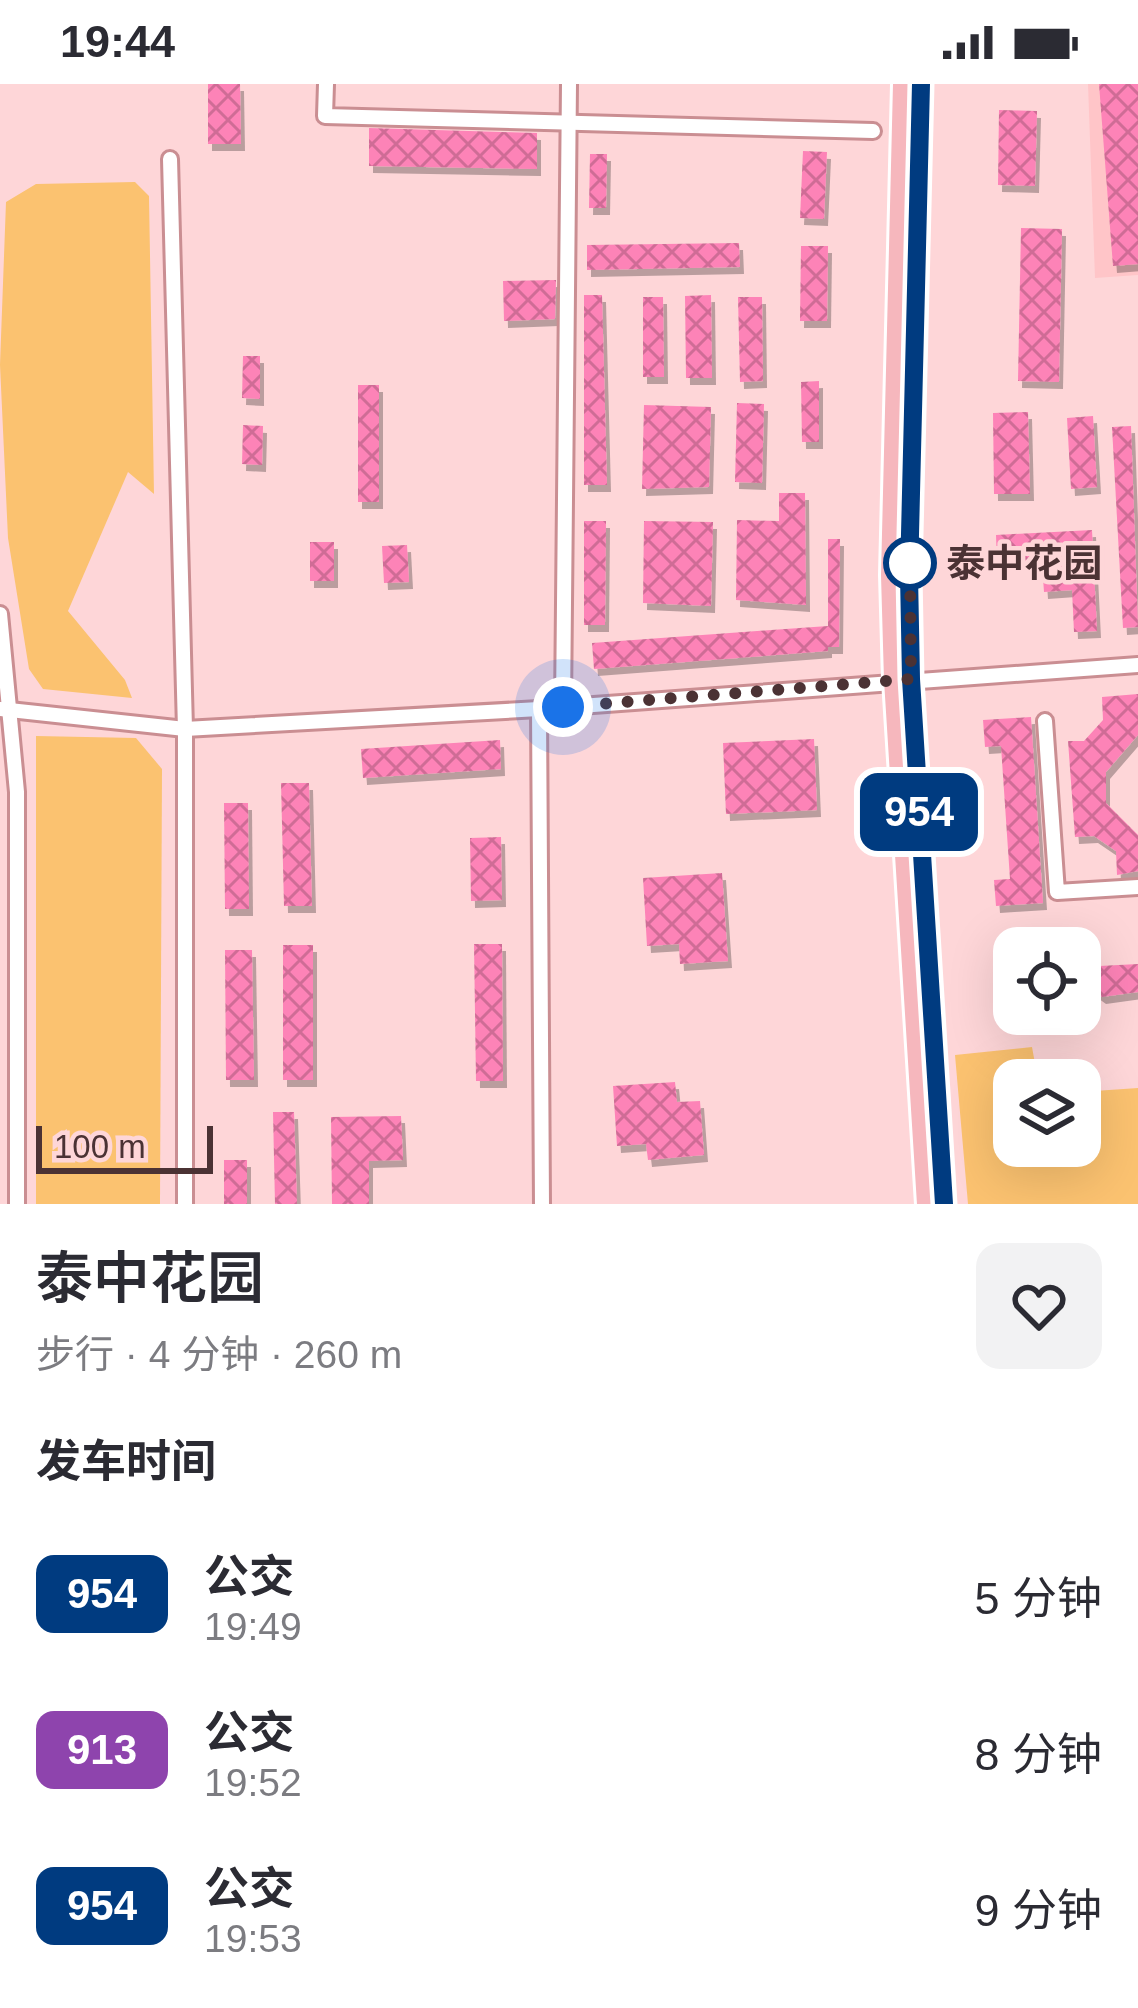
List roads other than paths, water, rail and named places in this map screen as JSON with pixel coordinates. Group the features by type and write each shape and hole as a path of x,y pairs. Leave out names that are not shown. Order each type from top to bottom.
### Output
{"main road":[{"path":"901,84 889,575 902,680 944,1204"},
{"path":"921,84 909,575 902,680 925,1204"}],"street":[{"path":"326,84 326,116 873,130"},
{"path":"563,707 569,84"},
{"path":"170,159 184,728 185,1204"},
{"path":"0,614 17,792 16,1204"},
{"path":"6,710 184,728 539,709 1138,665"},
{"path":"539,709 542,1204"},
{"path":"1045,721 1057,892 1138,887"}],"place":[{"name":"泰中花园","path":"910,563"}]}
